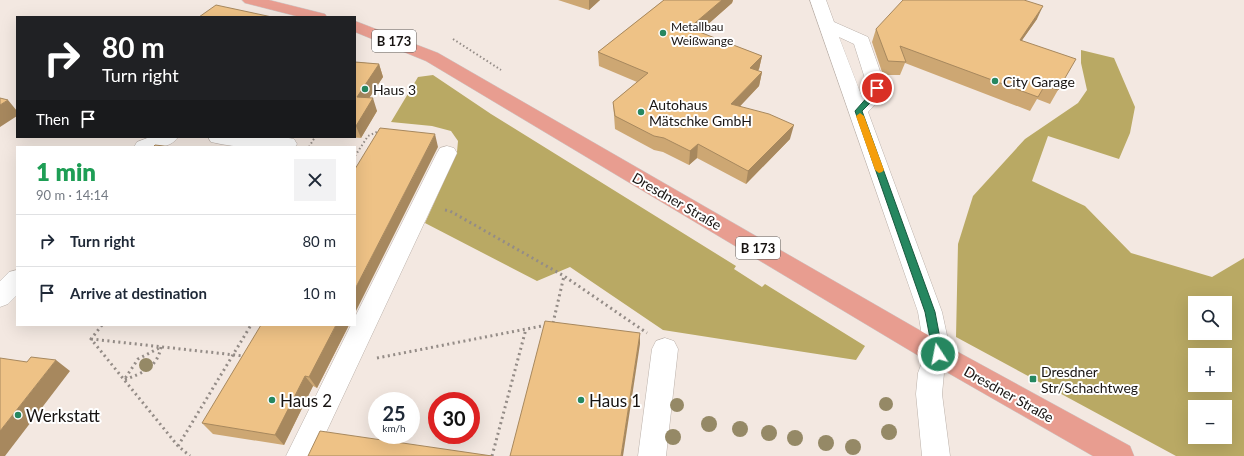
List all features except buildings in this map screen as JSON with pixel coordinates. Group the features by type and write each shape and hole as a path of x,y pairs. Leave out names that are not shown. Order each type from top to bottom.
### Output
{"main road":[{"path":"250,0 315,16"},
{"name":"Dresdner Straße","path":"356,26 432,57 938,354 1120,456"}],"street":[{"path":"818,0 930,312 938,354 931,373 929,394 936,456"},
{"path":"826,24 858,39 864,45 877,88 874,95 858,111"},
{"path":"146,146 166,138"},
{"path":"222,138 249,144 287,144"},
{"path":"300,456 447,153"},
{"path":"0,297 16,280"},
{"path":"652,456 665,349"}],"path":[{"path":"356,151 368,136 384,130"},
{"path":"440,210 450,211 564,276 648,334 640,333"},
{"path":"553,323 564,276"},
{"path":"379,358 553,323 561,324"},
{"path":"91,338 101,326"},
{"path":"178,446 250,326"},
{"path":"492,456 526,329"},
{"path":"91,338 251,357"},
{"path":"91,338 178,446 190,456"},
{"path":"124,380 148,371 155,365 160,355 162,346"},
{"path":"124,380 138,359 162,346"}],"shaded area":[{"path":"1081,50 1114,58 1135,107 1130,133 1119,159 1048,136 1032,181 1085,206 1131,253 1212,277 1244,258 1244,456 1176,456 956,337 958,244 973,196 1025,139 1078,103 1087,90 1081,63"},
{"path":"433,75 491,114 736,266 734,269 762,287 765,284 865,346 856,360 663,330 570,267 537,281 425,223 457,152 458,141 451,131 432,126 391,122 418,77"}],"slow traffic":[{"path":"860,116 879,170"}],"place":[{"name":"Metallbau Weißwange","path":"663,33"},
{"name":"City Garage","path":"995,81"},
{"name":"Haus 3","path":"365,89"},
{"name":"Autohaus Mätschke GmbH","path":"641,112"},
{"name":"Dresdner Str/Schachtweg","path":"1033,379"},
{"name":"Haus 2","path":"272,400"},
{"name":"Haus 1","path":"581,400"},
{"name":"Werkstatt","path":"18,415"}],"route":[{"path":"877,88 874,95 858,111 930,312 938,354"}]}
